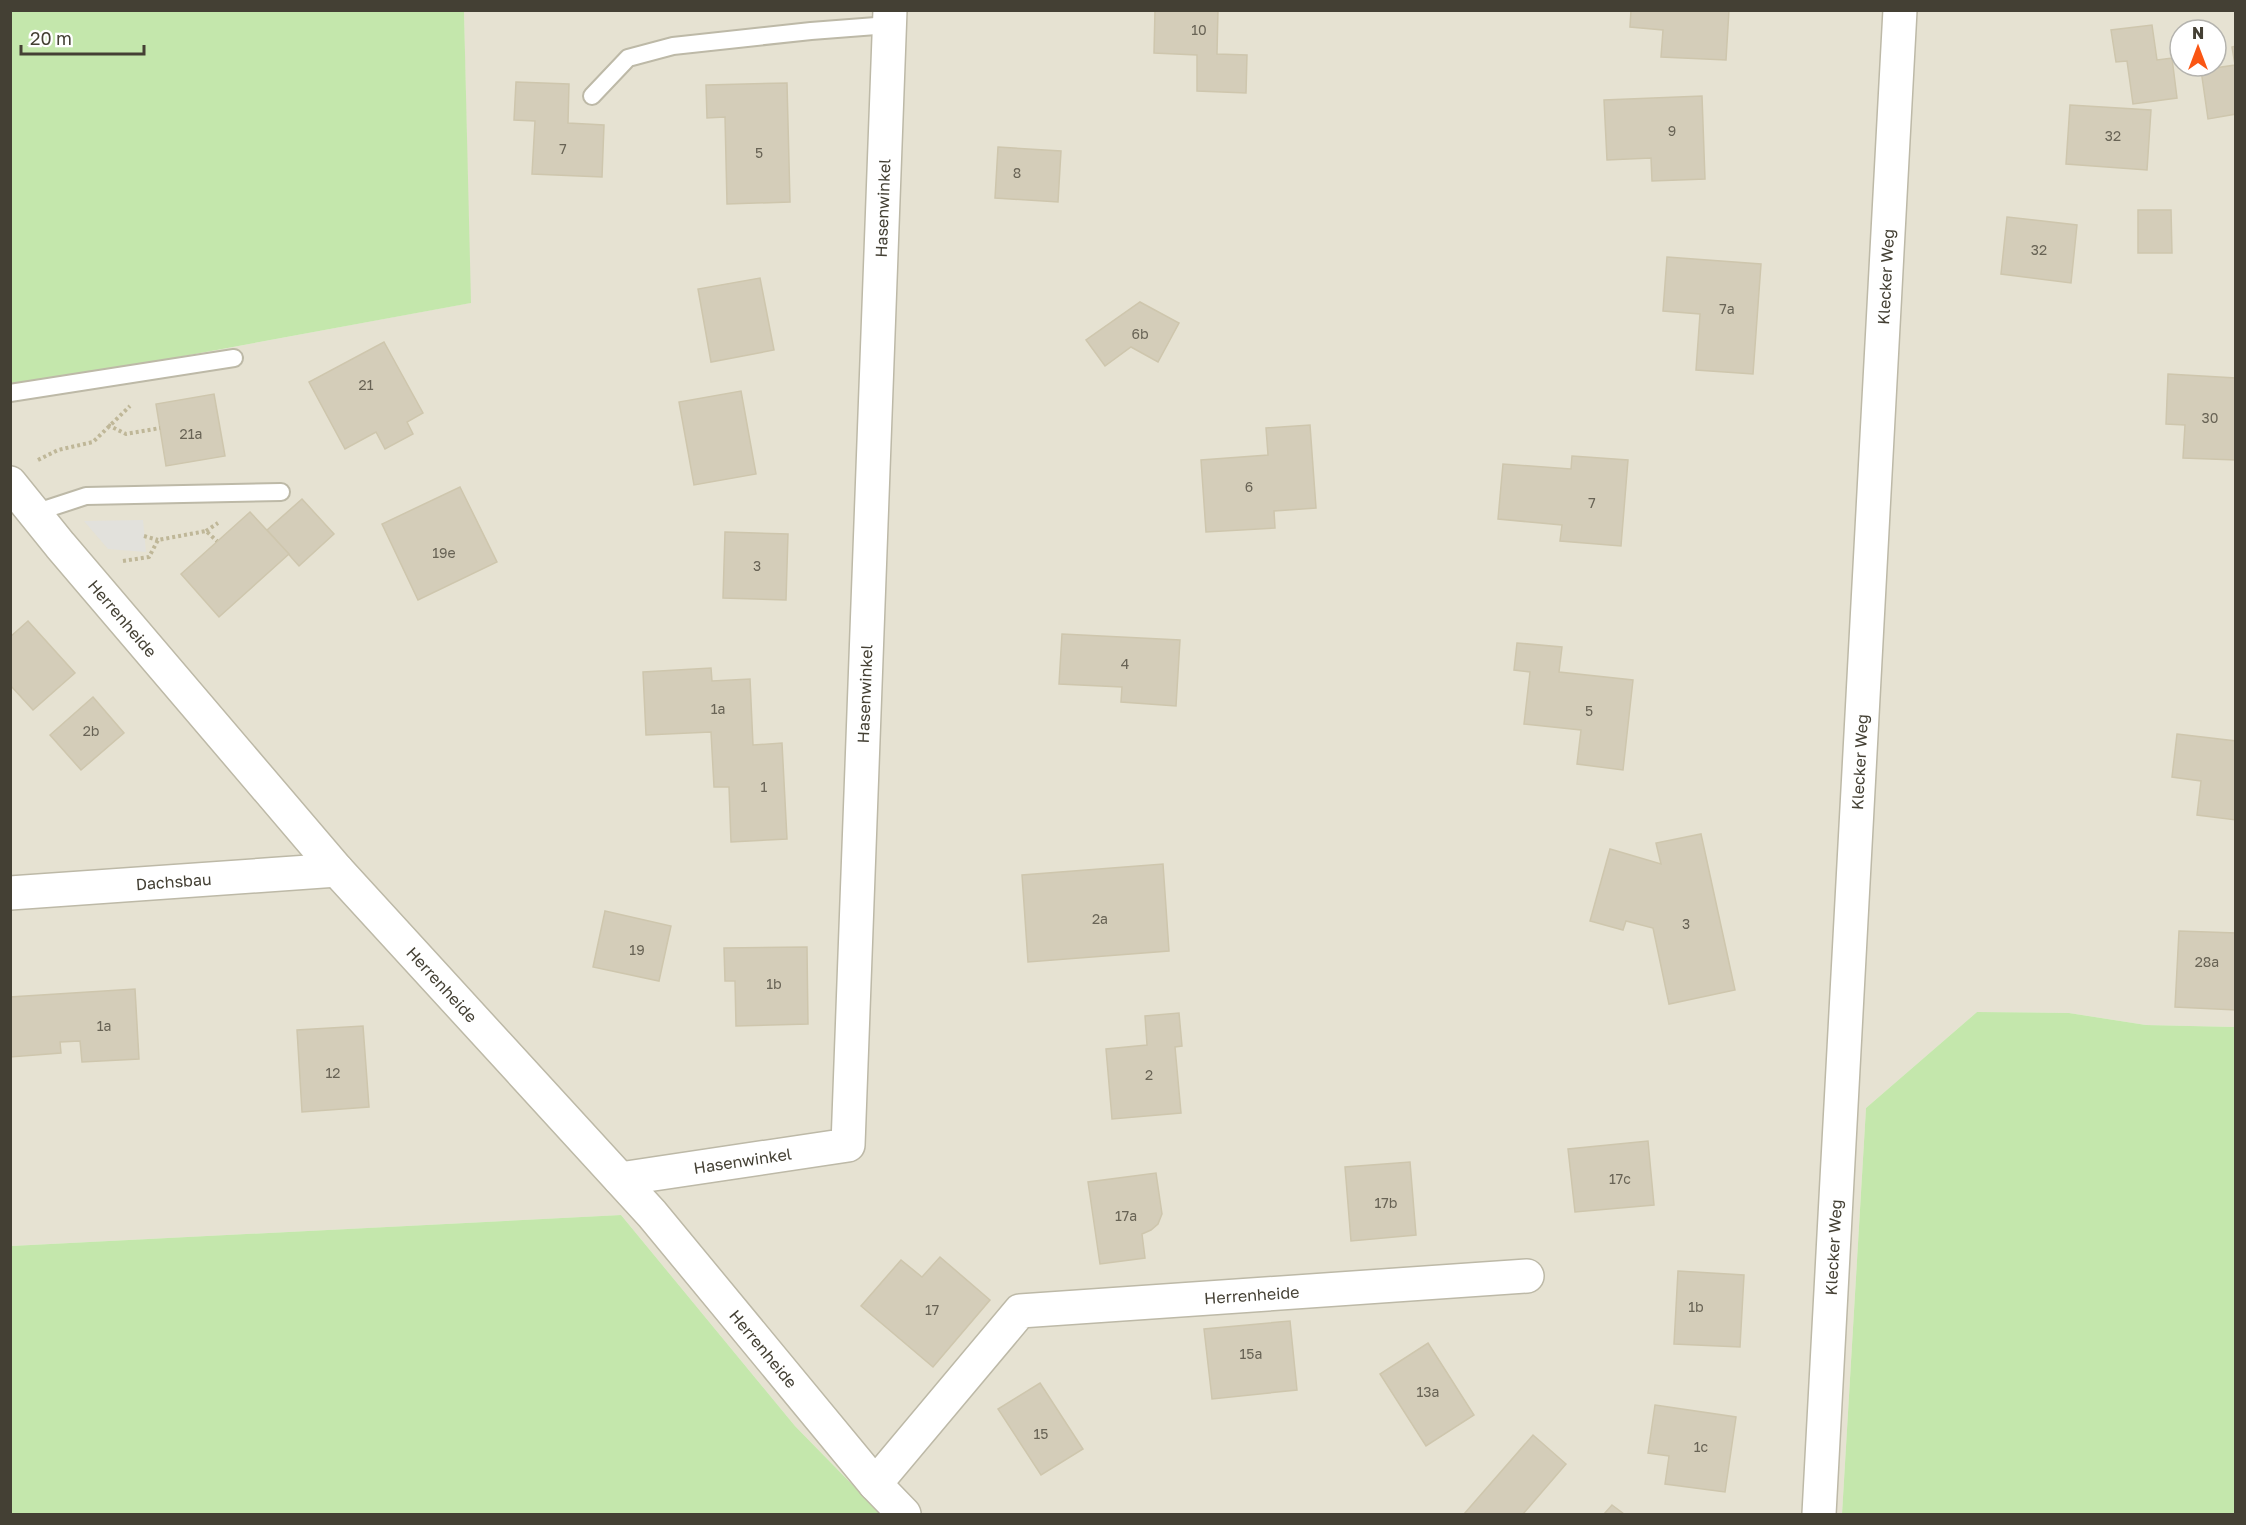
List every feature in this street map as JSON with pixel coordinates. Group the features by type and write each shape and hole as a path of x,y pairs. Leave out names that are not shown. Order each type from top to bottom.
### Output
{"street":[{"name":"Klecker Weg","path":"1819,1515 1900,10"},
{"name":"Hasenwinkel","path":"620,1179 848,1145 890,18"},
{"name":"Herrenheide","path":"20,474 33,513 78,566 337,870 652,1214 875,1484 904,1515"},
{"name":"Dachsbau","path":"10,893 337,870"},
{"name":"Herrenheide","path":"875,1484 1020,1311 1527,1276"}],"lane":[{"path":"592,96 628,58 672,46 800,32 890,18"},
{"path":"10,393 234,358"},
{"path":"33,513 86,496 281,492"}],"path":[{"path":"20,474 58,450 93,442 132,403"},
{"path":"108,426 126,434 160,428"},
{"path":"144,536 158,540 206,531 217,541"},
{"path":"78,566 149,558 158,540"}],"shaded area":[{"path":"464,11 2235,11 2235,1027 2146,1025 2069,1013 1977,1012 1866,1108 1842,1514 881,1514 795,1426 621,1215 11,1246 11,388 470,303"},
{"path":"143,520 146,552 108,549 84,521"}],"green space":[{"path":"11,11 464,11 471,303 11,388"},
{"path":"1977,1012 2069,1013 2146,1025 2235,1027 2235,1514 1842,1514 1866,1108"},
{"path":"621,1215 795,1426 881,1514 11,1514 11,1246"}],"building":[{"path":"1155,10 1218,10 1217,54 1247,55 1246,93 1197,91 1197,55 1154,53"},
{"path":"1631,10 1729,10 1726,60 1661,57 1663,30 1630,27"},
{"path":"2152,25 2157,60 2168,59 2168,78 2174,78 2177,98 2133,104 2127,61 2116,62 2111,30"},
{"path":"2236,46 2236,114 2208,119 2202,78 2228,78 2228,66 2235,65 2232,47"},
{"path":"516,82 569,84 568,123 604,125 602,177 532,174 535,121 514,120"},
{"path":"787,83 790,202 727,204 725,117 707,118 706,85"},
{"path":"1702,96 1705,179 1652,181 1651,158 1607,160 1604,100"},
{"path":"2070,105 2151,110 2147,170 2066,164"},
{"path":"998,147 1061,151 1058,202 995,198"},
{"path":"2138,210 2171,210 2172,253 2138,253"},
{"path":"2007,217 2077,225 2071,283 2001,274"},
{"path":"1667,257 1761,264 1753,374 1696,370 1700,314 1663,311"},
{"path":"760,278 774,350 711,362 698,289"},
{"path":"1140,302 1179,323 1158,362 1131,347 1105,366 1086,340"},
{"path":"384,342 423,413 407,422 413,434 385,449 376,432 345,449 309,382"},
{"path":"2168,374 2236,378 2236,460 2183,458 2185,425 2166,424"},
{"path":"741,391 756,474 694,485 679,402"},
{"path":"214,394 225,456 166,466 156,404"},
{"path":"1310,425 1316,508 1274,511 1275,528 1206,532 1201,460 1268,455 1266,428"},
{"path":"1572,456 1628,460 1621,546 1560,541 1562,525 1498,519 1503,464 1571,469"},
{"path":"460,487 497,562 418,600 382,524"},
{"path":"302,499 334,534 299,566 267,530"},
{"path":"250,512 289,554 219,617 181,574"},
{"path":"725,532 788,534 786,600 723,598"},
{"path":"28,621 75,673 33,710 10,685 10,637"},
{"path":"1062,634 1180,640 1176,706 1121,702 1122,687 1059,684"},
{"path":"1517,643 1562,647 1559,672 1633,680 1623,770 1577,764 1581,730 1524,724 1530,672 1514,670"},
{"path":"711,668 712,681 750,679 753,745 782,743 787,839 731,842 729,787 714,787 711,732 646,735 643,672"},
{"path":"93,697 124,733 81,770 50,735"},
{"path":"2177,734 2236,741 2236,820 2197,815 2201,781 2172,777"},
{"path":"1701,834 1735,990 1669,1004 1653,928 1626,921 1623,930 1590,921 1610,849 1661,864 1656,843"},
{"path":"1163,864 1169,951 1028,962 1022,875"},
{"path":"605,911 671,926 659,981 593,967"},
{"path":"2179,931 2236,933 2236,1010 2175,1007"},
{"path":"807,947 808,1024 736,1026 735,981 725,981 724,948"},
{"path":"135,989 139,1059 82,1062 80,1041 60,1042 61,1053 10,1057 10,997"},
{"path":"1179,1013 1182,1046 1175,1047 1181,1113 1112,1119 1106,1049 1147,1045 1145,1016"},
{"path":"363,1026 369,1107 302,1112 297,1030"},
{"path":"1648,1141 1654,1205 1575,1212 1568,1149"},
{"path":"1410,1162 1416,1235 1351,1241 1345,1167"},
{"path":"1156,1173 1162,1214 1158,1224 1142,1234 1145,1258 1100,1264 1088,1182"},
{"path":"940,1257 990,1300 933,1367 861,1306 901,1260 922,1277"},
{"path":"1678,1271 1744,1275 1740,1347 1674,1344"},
{"path":"1290,1321 1297,1390 1212,1399 1204,1329"},
{"path":"1428,1343 1474,1415 1426,1446 1380,1374"},
{"path":"1040,1383 1083,1449 1041,1475 998,1409"},
{"path":"1655,1405 1736,1417 1725,1492 1665,1484 1669,1456 1648,1453"},
{"path":"1533,1435 1566,1464 1523,1514 1464,1514"},
{"path":"1612,1505 1624,1514 1604,1514"}]}
